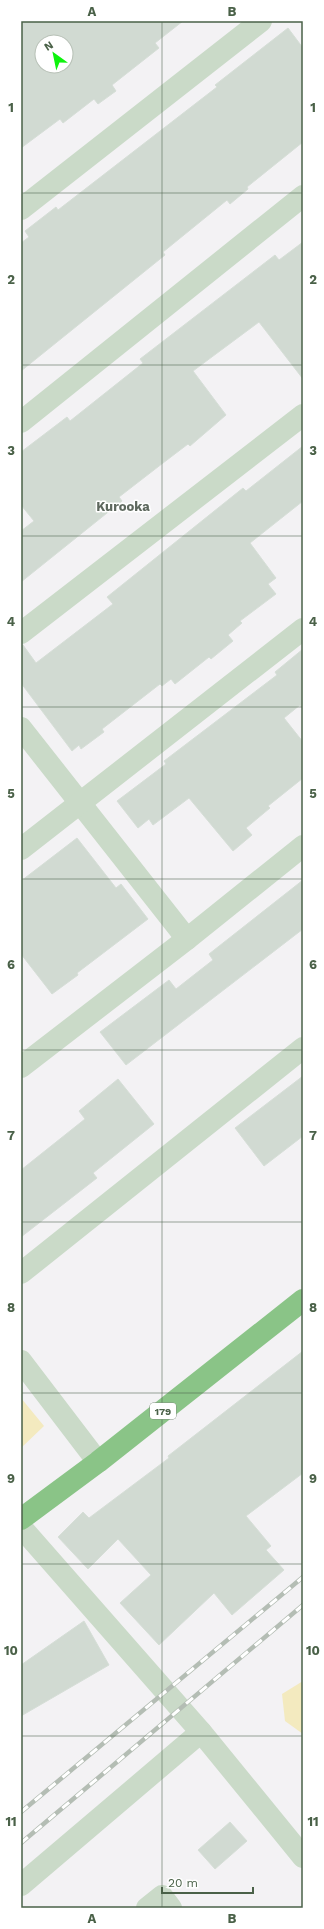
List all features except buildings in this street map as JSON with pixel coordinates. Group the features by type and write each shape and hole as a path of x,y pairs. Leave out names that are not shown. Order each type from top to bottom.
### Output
{"highway":[{"name":"179","path":"21,1519 98,1462 303,1300"}],"street":[{"path":"21,209 261,21"},
{"path":"21,422 303,196"},
{"path":"21,633 303,414"},
{"path":"21,849 303,629"},
{"path":"21,728 187,939"},
{"path":"21,1067 187,939 303,846"},
{"path":"21,1273 303,1048"},
{"path":"21,1361 98,1462"},
{"path":"21,1527 202,1732 303,1857"},
{"path":"21,1885 202,1732"},
{"path":"147,1908 162,1896 170,1908"}],"shaded area":[{"path":"21,1398 44,1426 21,1448"},
{"path":"303,1681 303,1734 285,1721 282,1694"}],"railway":[{"path":"21,1812 303,1577"},
{"path":"21,1843 303,1605"}],"district":[{"name":"Kurooka","path":"123,506"}]}
